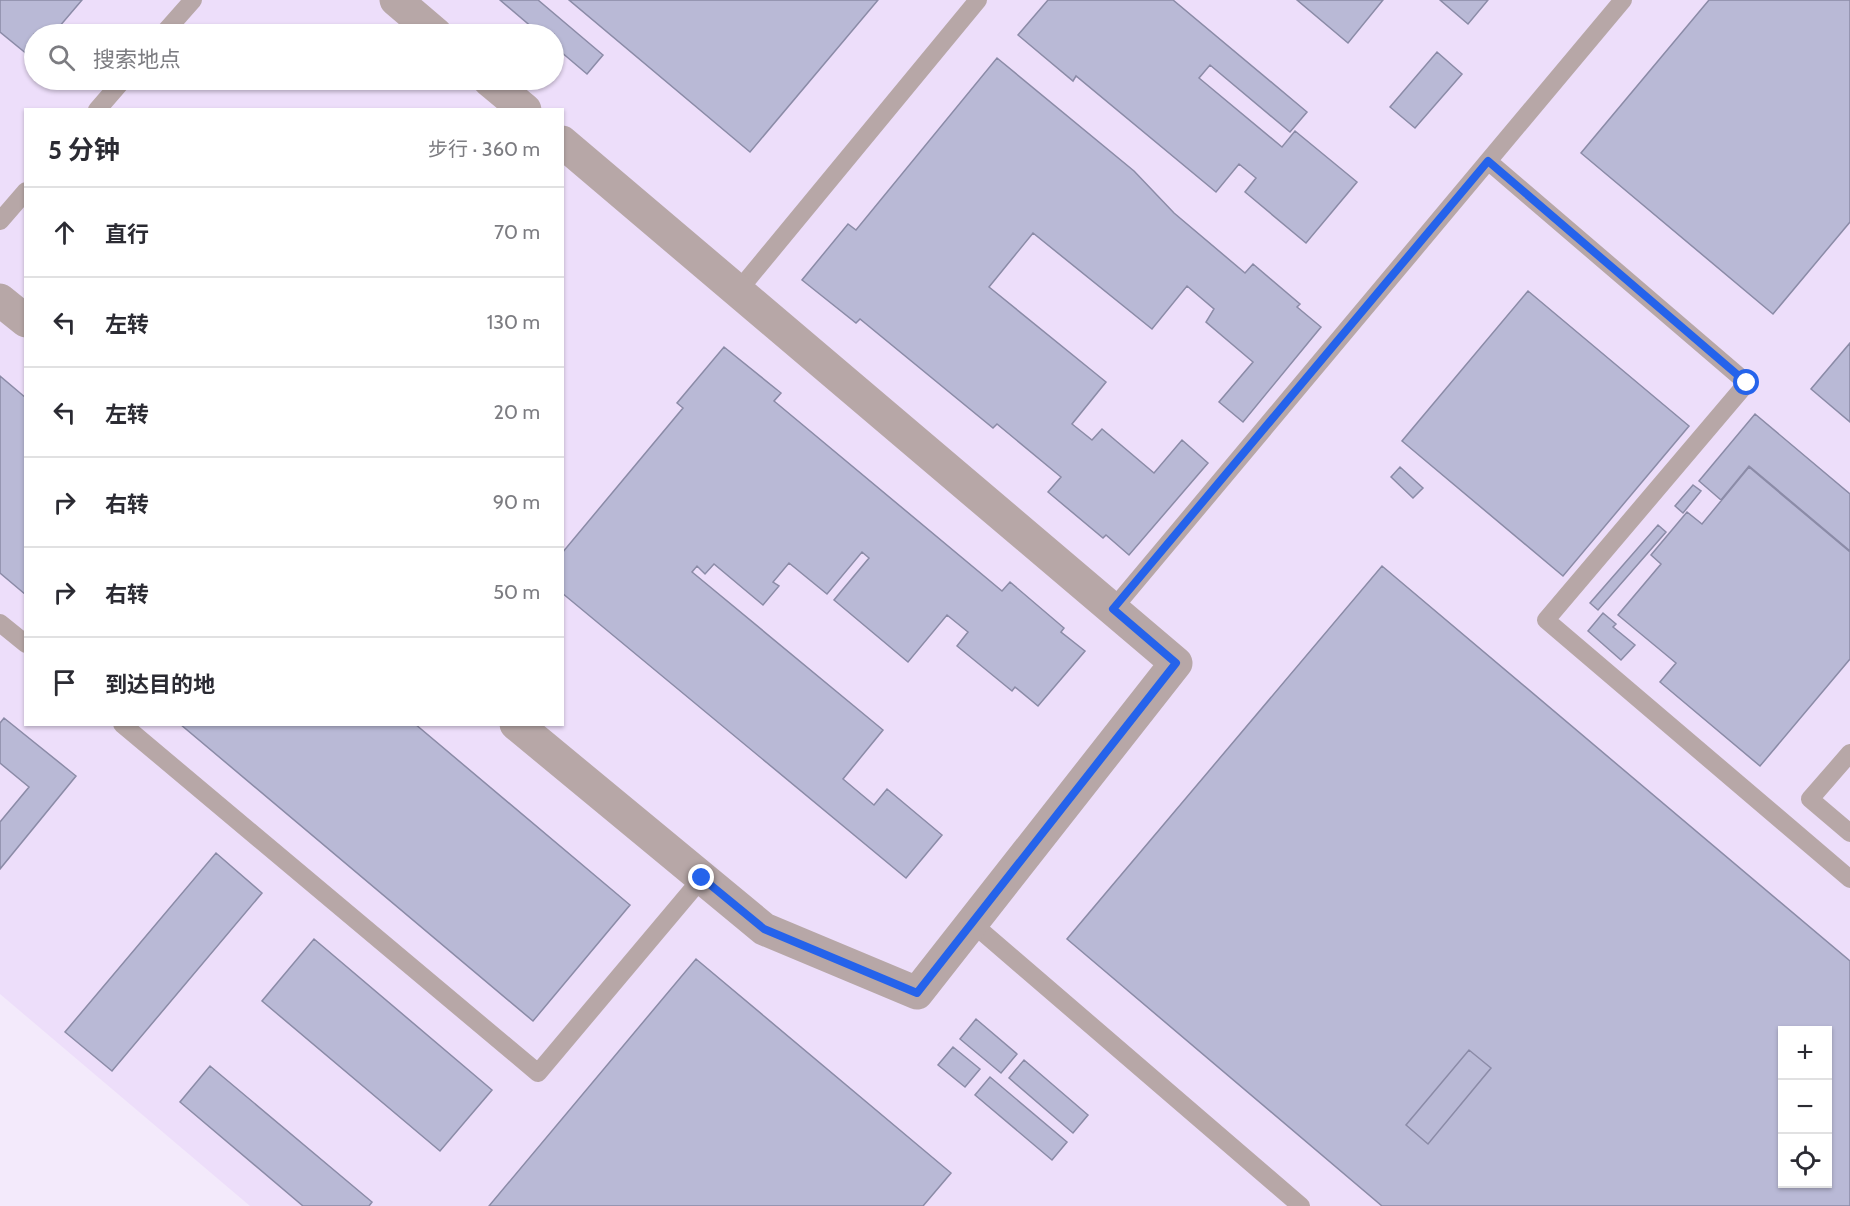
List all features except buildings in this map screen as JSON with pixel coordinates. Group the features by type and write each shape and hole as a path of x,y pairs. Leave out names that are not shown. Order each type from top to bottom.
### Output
{"street":[{"path":"396,0 424,24"},
{"path":"501,90 523,108"},
{"path":"518,726 764,929 917,993 1176,663 564,144"},
{"path":"0,300 24,319"}],"lane":[{"path":"172,24 193,0"},
{"path":"738,291 978,0"},
{"path":"1113,609 1623,0"},
{"path":"99,108 114,90"},
{"path":"1488,161 1747,383 1546,620 1850,879"},
{"path":"0,221 24,193"},
{"path":"0,623 24,642"},
{"path":"124,726 538,1073 702,878"},
{"path":"1850,753 1809,800 1850,833"},
{"path":"972,923 1301,1206"}],"shaded area":[{"path":"0,0 1850,0 1850,1206 250,1206 0,994"}],"route":[{"path":"702,878 764,929 917,993 1176,663 1113,609 1488,161 1747,383"}]}
